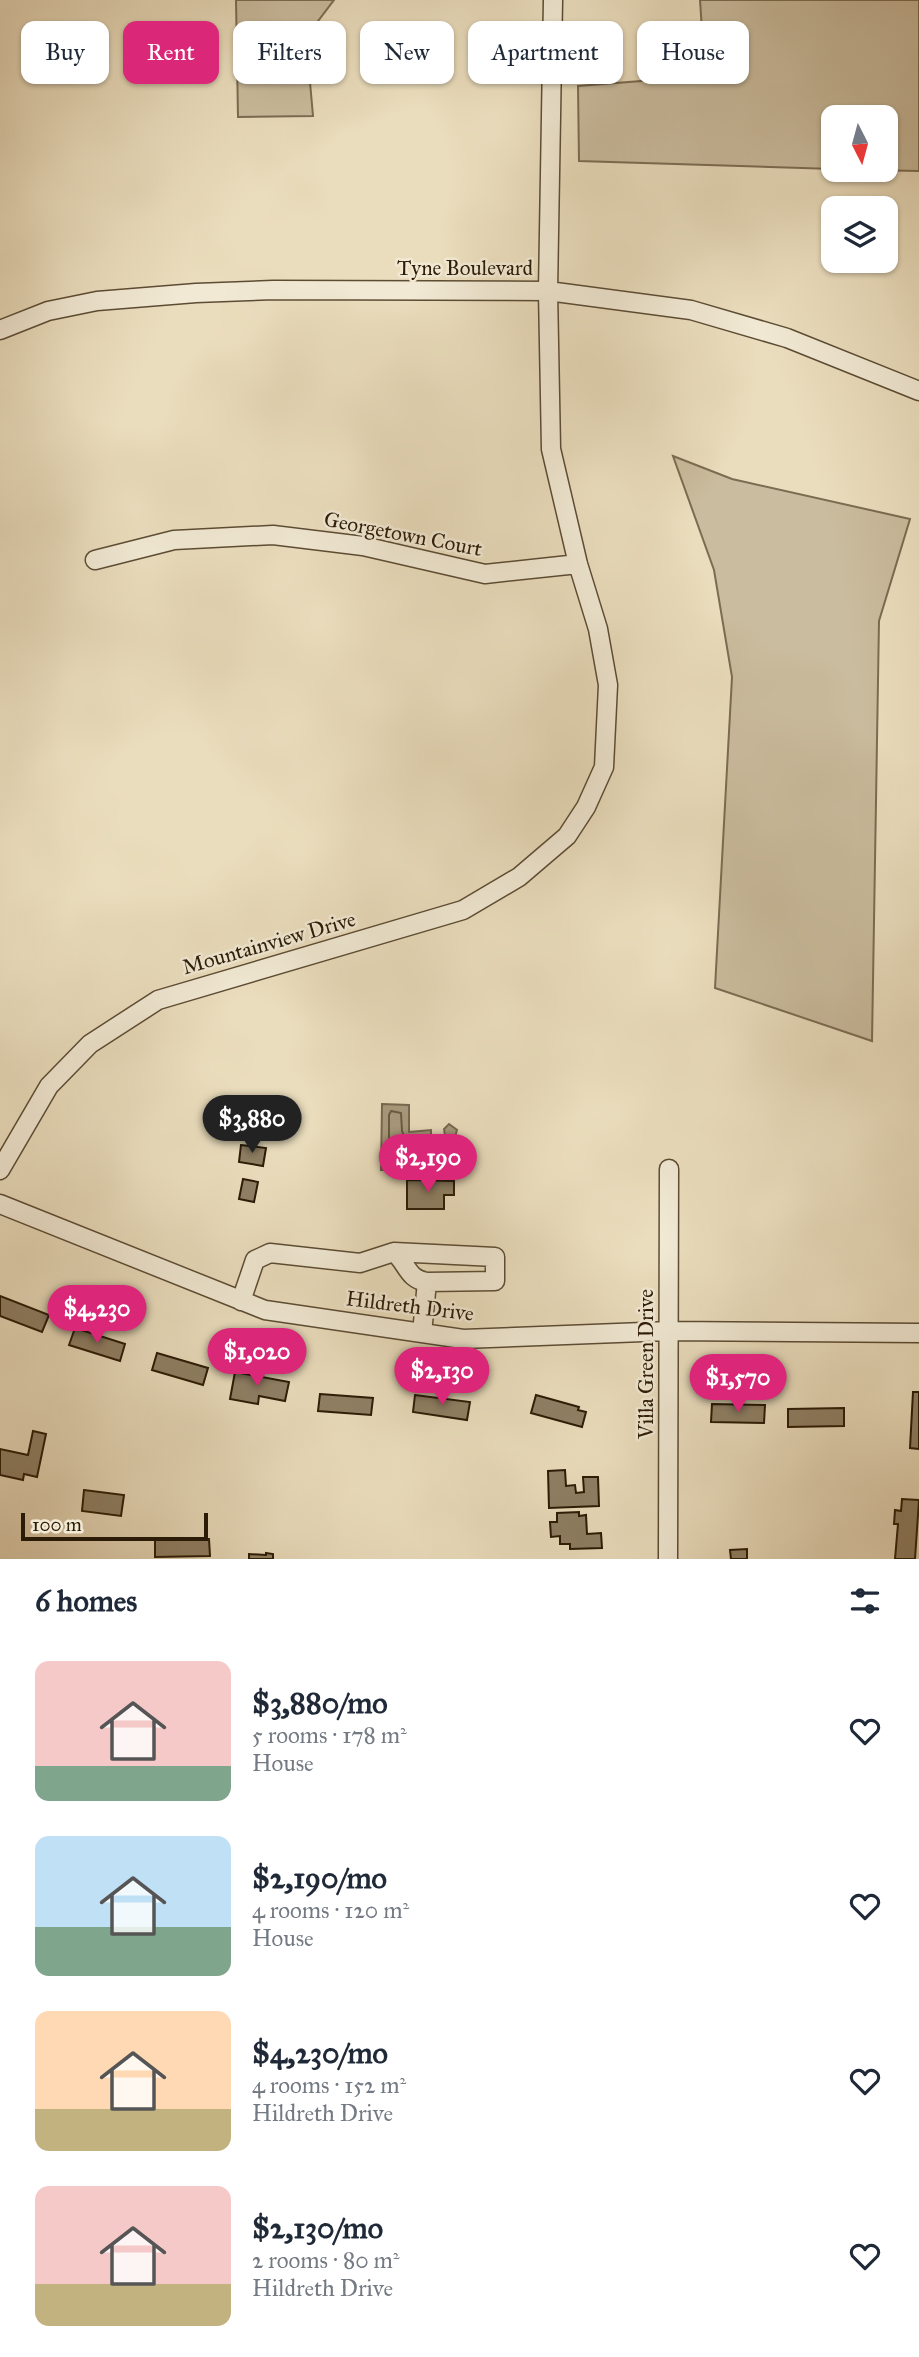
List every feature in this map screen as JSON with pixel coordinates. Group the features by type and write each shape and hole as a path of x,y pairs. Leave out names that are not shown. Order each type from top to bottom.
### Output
{"street":[{"path":"553,0 548,291 551,449 578,564"},
{"name":"Tyne Boulevard","path":"0,330 48,311 97,301 195,293 274,290 548,291 691,310 787,338 919,391"},
{"name":"Georgetown Court","path":"95,560 174,540 273,535 363,546 485,574 578,564"},
{"name":"Mountainview Drive","path":"0,1170 49,1086 90,1044 159,1000 463,911 519,877 567,836 586,807 604,766 608,685 598,629 578,564"},
{"name":"Villa Green Drive","path":"668,1559 669,1169"},
{"name":"Hildreth Drive","path":"0,1204 265,1310 463,1339 670,1331 919,1333"},
{"path":"241,1301 255,1259 270,1253 360,1263 394,1252 495,1256 495,1281 417,1281 394,1252"},
{"path":"422,1333 427,1282"}],"shaded area":[{"path":"236,0 334,0 318,21 236,21"},
{"path":"700,0 919,0 919,171 898,171 898,105 821,105 821,169 579,161 578,86 637,81 637,84 749,84 749,21 701,21"},
{"path":"237,84 310,84 313,116 238,117"},
{"path":"673,456 732,479 910,519 879,621 872,1041 715,988 732,677 714,570"}],"water":[{"path":"382,1104 409,1105 409,1132 431,1130 431,1171 381,1170"},
{"path":"449,1124 457,1130 454,1141 464,1150 464,1156 458,1160 451,1156 446,1139 444,1129"}],"building":[{"path":"241,1145 266,1148 263,1166 239,1162"},
{"path":"243,1179 258,1182 254,1202 239,1199"},
{"path":"407,1180 454,1181 454,1195 444,1195 444,1209 407,1209"},
{"path":"0,1296 49,1315 42,1332 0,1316"},
{"path":"75,1328 125,1344 120,1361 69,1345"},
{"path":"157,1353 208,1368 203,1385 152,1370"},
{"path":"235,1372 289,1382 285,1401 259,1396 258,1404 230,1399"},
{"path":"913,1392 919,1392 919,1449 910,1448"},
{"path":"320,1394 373,1398 371,1415 318,1411"},
{"path":"415,1395 470,1402 467,1420 413,1412"},
{"path":"536,1395 579,1407 578,1410 586,1412 582,1427 531,1413"},
{"path":"712,1404 765,1405 764,1423 711,1422"},
{"path":"844,1408 844,1426 788,1427 788,1409"},
{"path":"33,1431 46,1434 37,1477 24,1474 23,1480 0,1475 0,1449 28,1455"},
{"path":"565,1470 566,1486 575,1485 576,1493 584,1492 583,1477 598,1477 599,1506 549,1508 548,1471"},
{"path":"84,1490 124,1495 121,1516 82,1511"},
{"path":"902,1499 919,1500 915,1559 895,1559 898,1524 894,1524 895,1510 901,1511"},
{"path":"579,1512 579,1516 586,1515 587,1534 601,1533 602,1548 570,1549 570,1544 560,1544 560,1536 551,1537 550,1522 557,1522 557,1513"},
{"path":"209,1539 210,1556 155,1557 155,1540"},
{"path":"747,1549 747,1559 731,1559 730,1550"},
{"path":"249,1554 273,1554 273,1559 249,1559"}]}
